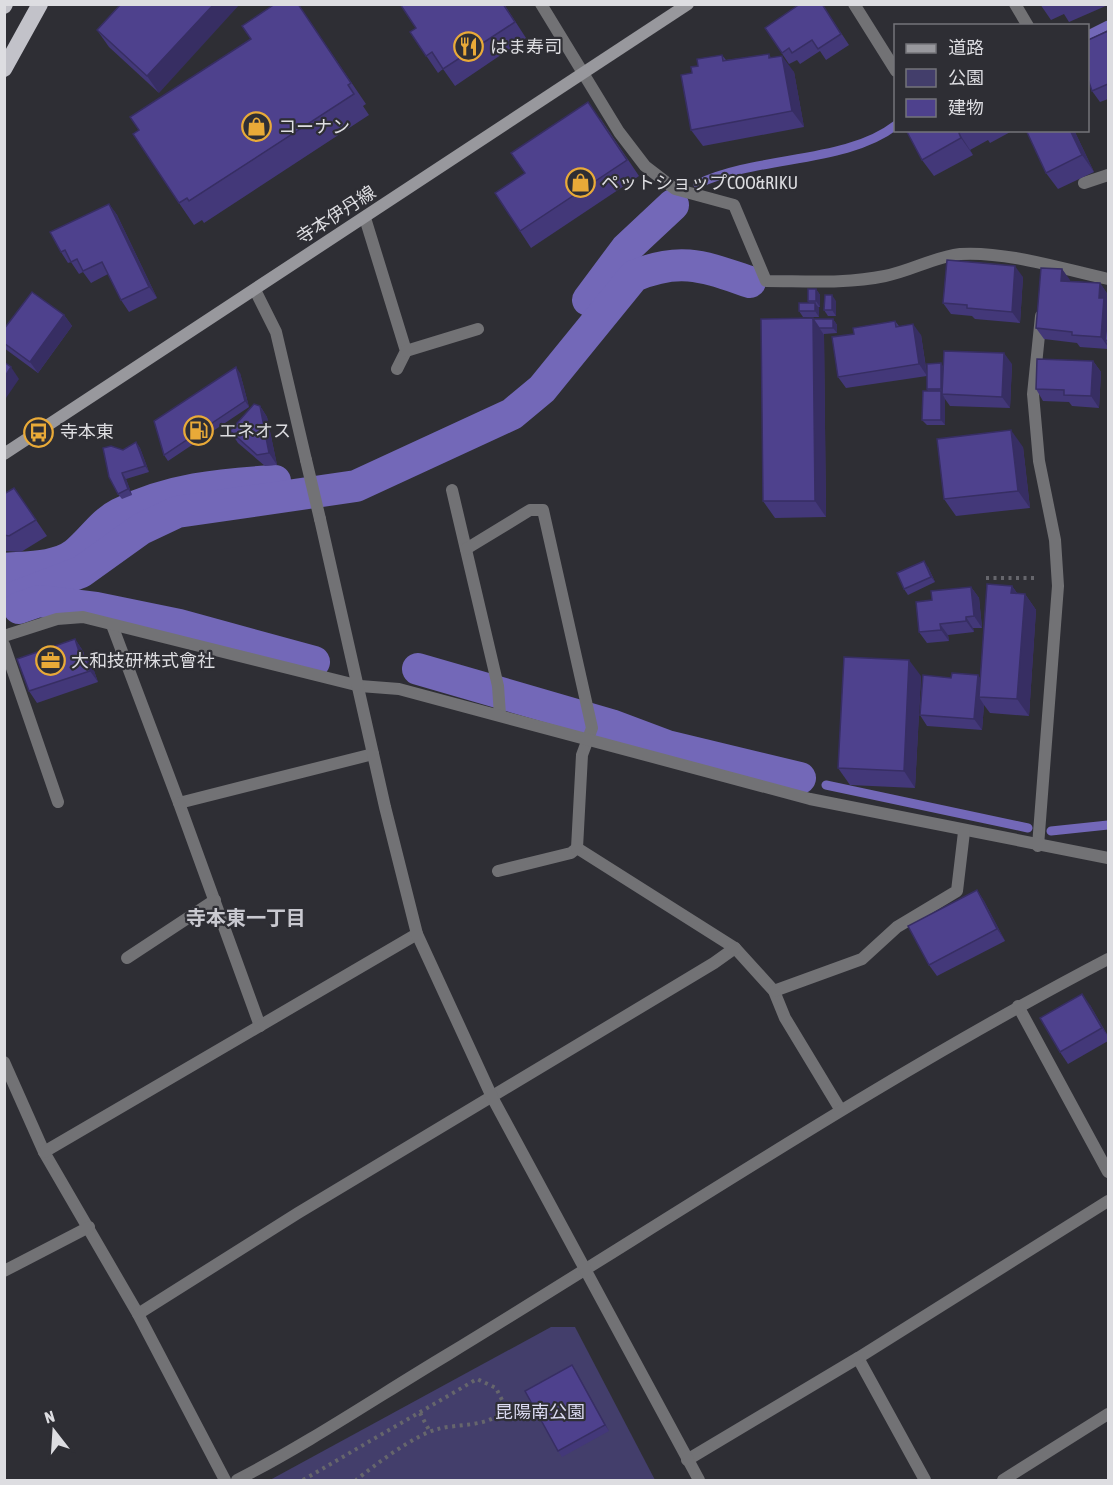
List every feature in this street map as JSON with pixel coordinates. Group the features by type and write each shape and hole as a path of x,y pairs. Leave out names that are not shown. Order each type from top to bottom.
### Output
{"highway":[{"path":"4,69 40,4"}],"main road":[{"name":"寺本伊丹線","path":"4,454 688,4"}],"street":[{"path":"541,4 619,132 645,166 675,189 734,205 766,281 830,282 870,278 960,254 987,255 1047,271 1108,279"},
{"path":"854,4 894,68"},
{"path":"1015,4 1027,24"},
{"path":"1084,183 1108,175"},
{"path":"365,218 406,351 397,369"},
{"path":"255,290 276,332 417,934 492,1096 699,1480"},
{"path":"1038,846 1057,579 1055,540 1040,461 1033,394 1042,308"},
{"path":"406,351 478,329"},
{"path":"452,490 498,686 499,709"},
{"path":"466,549 530,510 543,510 589,714 591,733 582,755 577,848 571,853 498,871"},
{"path":"4,636 70,616 83,616 360,686 399,689 499,709 591,733 810,799 964,832 1108,858"},
{"path":"112,625 260,1026"},
{"path":"4,645 58,802"},
{"path":"179,803 374,754"},
{"path":"774,991 862,959 897,927 957,891 964,832"},
{"path":"577,848 735,948 774,991 785,1018 840,1109"},
{"path":"128,958 215,900"},
{"path":"44,1152 417,934"},
{"path":"138,1314 492,1096 714,963 735,948"},
{"path":"237,1480 586,1270 840,1109 1017,1006 1108,959"},
{"path":"1017,1006 1108,1172"},
{"path":"4,1062 44,1152 138,1314 225,1480"},
{"path":"687,1460 858,1358 1108,1201"},
{"path":"4,1271 89,1227"},
{"path":"858,1358 925,1480"},
{"path":"1003,1480 1108,1414"}],"path":[{"path":"986,578 1057,579"},
{"path":"303,1480 477,1379 496,1388 506,1408 500,1416 477,1424 436,1429 380,1461 356,1480"},
{"path":"420,1413 430,1432"}],"green space":[{"name":"昆陽南公園","path":"551,1327 575,1327 655,1480 270,1480"}],"building":[{"path":"121,4 214,4 147,76 97,30"},
{"name":"コーナン","path":"275,4 298,4 351,83 348,85 354,94 189,201 187,198 179,203 133,134 139,130 130,117 251,39 242,26"},
{"name":"はま寿司","path":"400,4 503,4 515,22 443,69 432,52 426,56 410,32 416,28"},
{"path":"800,4 822,4 841,34 818,49 812,40 792,53 789,48 782,53 765,28"},
{"path":"1108,31 1108,84 1092,91 1089,82 1089,40"},
{"path":"769,54 769,58 782,56 792,111 691,130 681,75 692,73 691,67 698,66 697,59 722,55 723,61"},
{"name":"ペットショップCOO&RIKU","path":"588,102 627,160 520,231 495,193 525,173 511,153"},
{"path":"907,132 960,132 961,138 922,160"},
{"path":"1027,132 1071,132 1082,155 1046,173"},
{"path":"109,204 149,287 121,300 102,262 83,271 77,259 71,262 65,250 61,252 50,232"},
{"path":"947,260 1015,266 1012,312 967,308 967,305 943,303"},
{"path":"1041,268 1062,269 1061,281 1100,283 1099,298 1104,298 1101,337 1072,335 1072,332 1036,328"},
{"path":"808,289 816,289 816,301 808,301"},
{"path":"32,292 64,315 30,362 4,343 4,329"},
{"path":"825,295 832,295 832,310 824,310"},
{"path":"799,303 815,303 815,311 799,311"},
{"path":"1108,317 1108,341 1105,340"},
{"path":"813,318 815,501 763,501 761,319"},
{"path":"813,319 833,319 833,328 819,328"},
{"path":"895,321 896,327 913,324 919,364 838,377 832,337 854,334 853,328"},
{"path":"944,351 1004,353 1002,397 942,394"},
{"path":"1037,359 1093,361 1091,396 1064,395 1064,390 1036,389"},
{"path":"4,362 11,367 4,378"},
{"path":"941,363 941,389 927,389 927,364"},
{"path":"236,367 245,401 164,455 154,421"},
{"path":"923,391 941,391 941,420 922,420"},
{"path":"254,404 260,406 269,453 257,455 230,431"},
{"path":"1011,430 1018,491 944,499 937,439"},
{"path":"136,442 145,466 122,473 128,489 118,494 109,477 103,448 111,446 123,450"},
{"path":"14,488 36,520 9,536 4,535 4,494"},
{"path":"924,561 931,577 904,589 897,573"},
{"path":"987,584 1012,586 1011,593 1025,594 1017,699 979,697"},
{"path":"971,587 974,616 966,617 966,621 940,624 941,630 919,632 916,602 932,600 931,591"},
{"path":"75,639 81,658 86,656 90,671 29,691 17,659"},
{"path":"844,657 909,660 904,771 838,768"},
{"path":"952,673 978,675 974,719 920,715 923,675 951,678"},
{"path":"977,890 997,929 929,965 908,926"},
{"path":"1082,994 1102,1028 1060,1052 1040,1018"},
{"path":"572,1365 605,1425 558,1451 525,1391"}],"waterway":[{"path":"1089,34 1108,25"},
{"path":"698,184 748,168 853,147 876,138 894,126"},
{"path":"588,300 626,249 673,205"},
{"path":"4,601 81,572 141,529 177,512 356,486 512,414 542,389 634,276 666,266 679,265 706,268 750,282"},
{"path":"4,569 41,566 68,559 113,518 156,499 195,489 275,481"},
{"path":"19,608 39,601 96,608 179,625 314,662"},
{"path":"418,669 611,725 667,746 800,778"},
{"path":"826,785 1028,828"},
{"path":"1051,831 1108,825"}],"place":[{"name":"はま寿司","path":"469,47"},
{"name":"コーナン","path":"257,127"},
{"name":"ペットショップCOO&RIKU","path":"580,183"},
{"name":"エネオス","path":"198,431"},
{"name":"寺本東","path":"39,432"},
{"name":"大和技研株式會社","path":"50,661"}],"district":[{"name":"寺本東一丁目","path":"246,918"}]}
